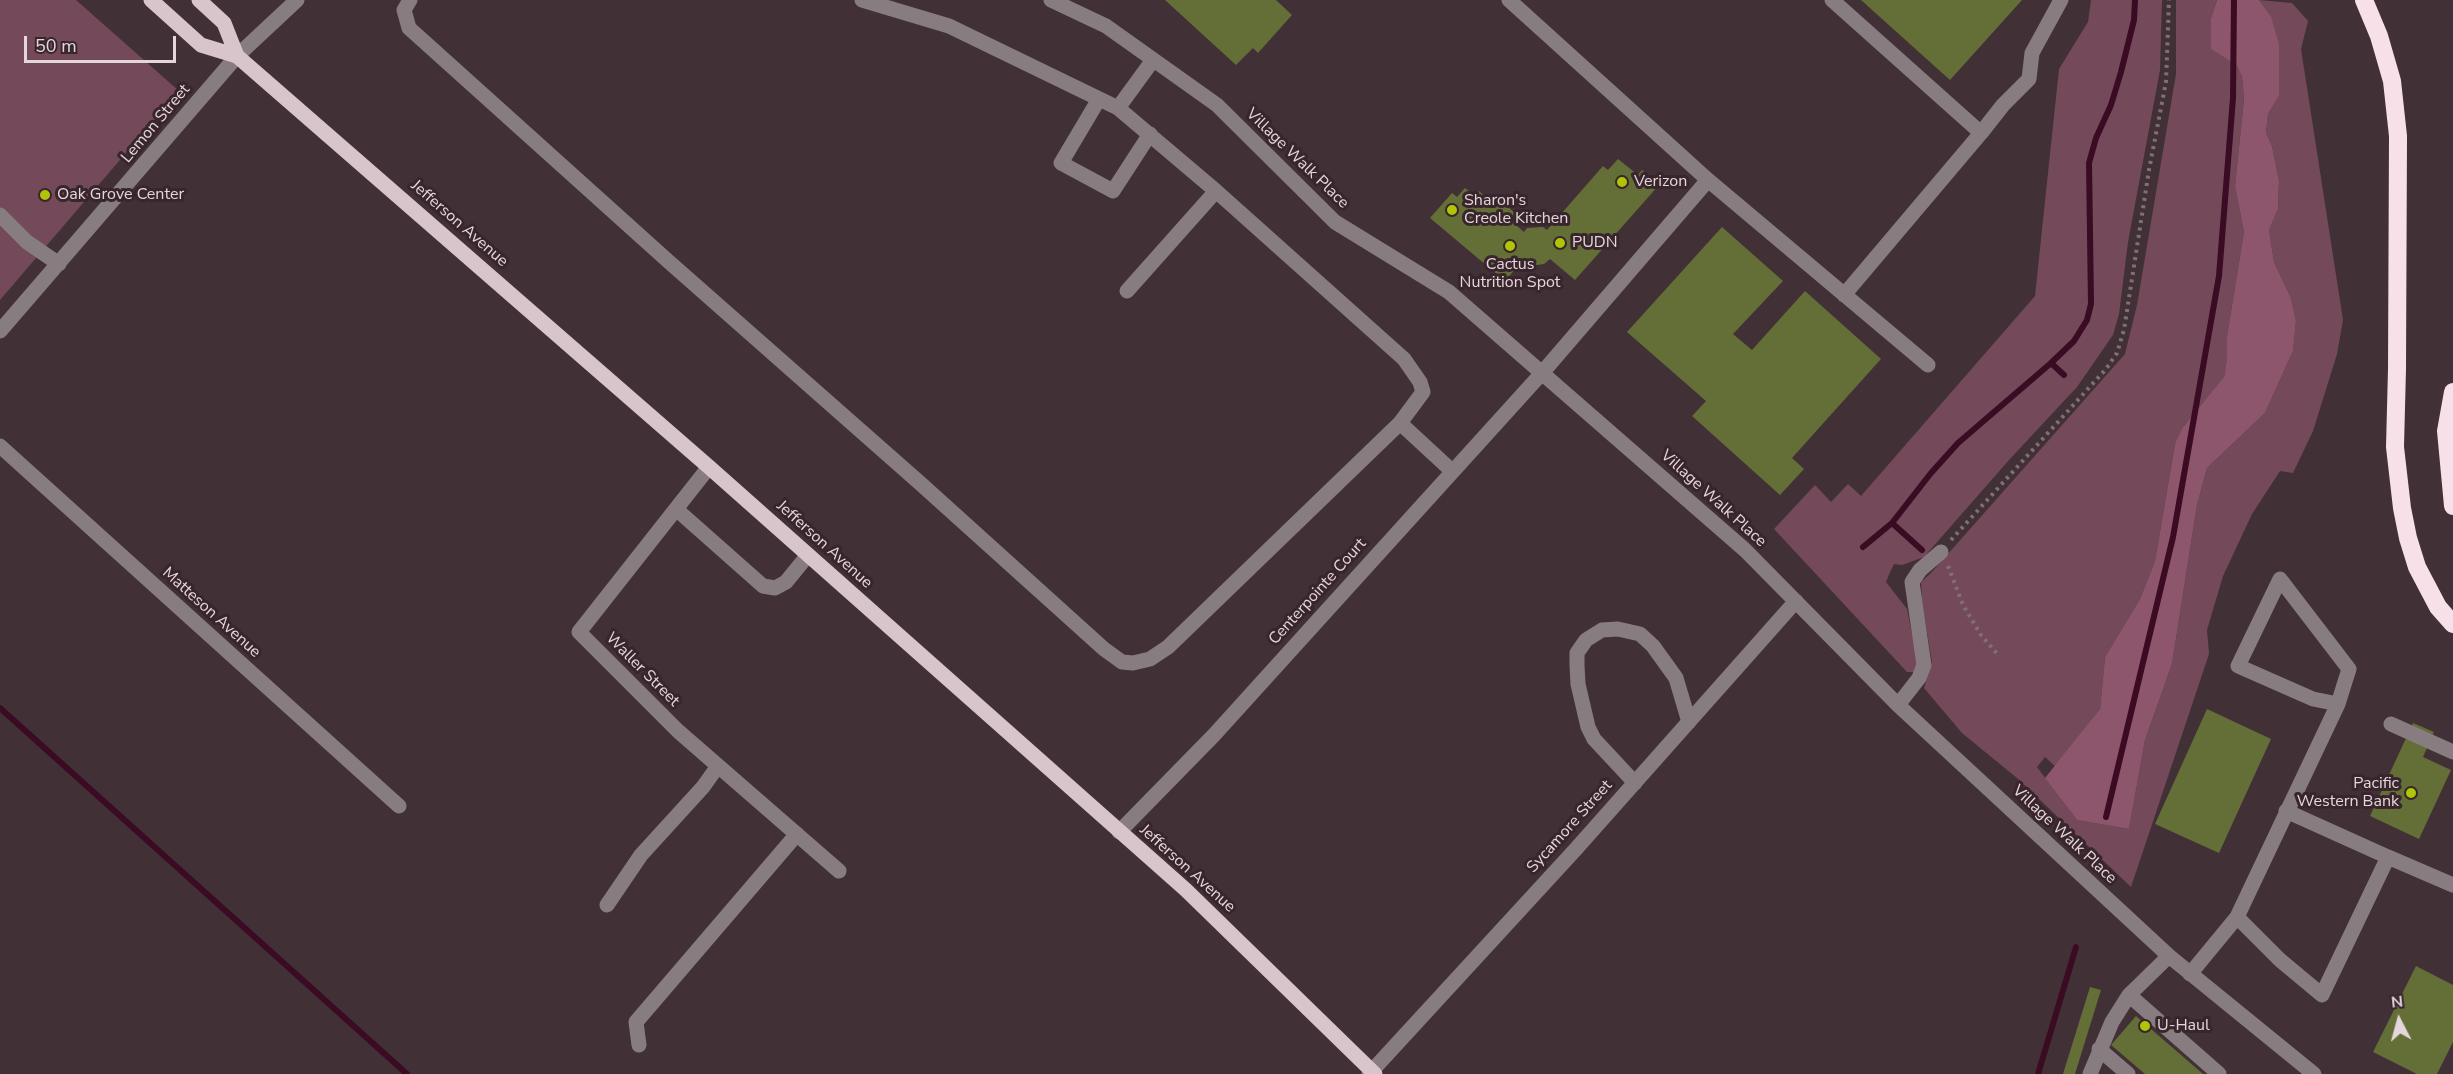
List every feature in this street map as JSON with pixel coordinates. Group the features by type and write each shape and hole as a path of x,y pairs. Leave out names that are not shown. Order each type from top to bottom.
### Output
{"highway":[{"path":"2364,0 2379,36 2392,81 2398,136 2395,447 2402,508 2417,567 2438,607 2453,624"},
{"path":"2453,392 2446,431 2453,506"}],"main road":[{"name":"Jefferson Avenue","path":"151,0 201,45 237,56 709,466 1186,890 1372,1073"},
{"name":"Jefferson Avenue","path":"199,0 225,23 237,56"}],"street":[{"name":"Lemon Street","path":"0,331 237,56 297,0"},
{"path":"410,0 404,10 409,28 1104,650 1122,662 1133,663 1150,659 1168,647 1400,423 1424,392 1420,382 1404,359 1216,191 1118,108 949,26 862,0"},
{"name":"Village Walk Place","path":"1051,0 1071,4 1106,26 1217,105 1335,222 1449,292 1745,550 1898,705 2169,956 2314,1074"},
{"path":"1509,0 1708,180 1928,365"},
{"path":"1832,0 1981,133"},
{"path":"1844,295 2003,105 2029,79 2032,53 2061,0"},
{"path":"1118,108 1153,60"},
{"path":"1099,99 1061,163 1113,191 1150,134"},
{"name":"Centerpointe Court","path":"1119,832 1214,735 1542,373 1708,180"},
{"path":"1127,291 1216,191"},
{"path":"0,215 27,242 59,264"},
{"path":"1400,423 1452,471"},
{"name":"Matteson Avenue","path":"0,446 399,806"},
{"name":"Waller Street","path":"709,466 579,632 678,731 839,871"},
{"path":"676,509 763,586 775,588 786,582 808,555"},
{"path":"1898,705 1919,678 1924,665 1912,582 1920,570 1941,552"},
{"path":"2190,974 2237,917 2337,704 2349,669 2280,579 2238,666 2313,699 2337,704"},
{"name":"Sycamore Street","path":"1372,1073 1796,602"},
{"path":"1635,783 1594,739 1588,727 1576,665 1577,653 1586,640 1602,630 1618,629 1640,634 1653,646 1676,678 1689,722"},
{"path":"2391,724 2453,752"},
{"path":"607,905 641,855 703,788 718,766"},
{"path":"2286,811 2453,885"},
{"path":"639,1045 636,1022 797,834"},
{"path":"2237,917 2280,960 2322,995 2388,857"},
{"path":"2090,1074 2099,1048 2129,995 2169,956"},
{"path":"2129,995 2219,1074"},
{"path":"2099,1048 2128,1074"}],"path":[{"path":"1999,656 1981,634 1963,605 1951,570 1941,552 2106,369 2117,353 2124,330 2149,170 2166,81 2169,0"}],"shaded area":[{"name":"Oak Grove Center","path":"0,0 76,0 179,91 0,300"},
{"path":"2091,0 2162,0 2160,70 2128,242 2119,314 2113,335 2077,387 1924,557 1902,565 1894,564 1886,582 1907,609 1918,665 1915,672 1907,672 1774,529 1815,485 1831,502 1848,484 1861,496 2035,296 2059,69 2088,22"},
{"path":"2176,0 2217,0 2211,18 2211,49 2237,66 2242,77 2244,99 2235,186 2244,232 2227,336 2224,377 2175,444 2155,561 2140,599 2105,657 2100,709 2056,767 2045,757 2037,767 2077,820 2129,829 2145,740 2172,664 2197,505 2207,468 2265,413 2293,351 2296,321 2291,298 2274,262 2269,230 2278,209 2279,181 2272,146 2266,133 2268,114 2279,96 2271,16 2259,0 2292,3 2308,21 2301,49 2343,320 2337,354 2313,431 2293,473 2280,471 2252,514 2223,576 2207,630 2209,654 2131,887 2017,778 1962,733 1924,688 1932,662 1921,582 2125,354 2137,305 2176,74"},
{"path":"2217,0 2259,0 2271,16 2279,45 2279,96 2268,114 2266,133 2272,146 2279,181 2278,209 2269,230 2274,262 2291,298 2296,321 2293,351 2265,413 2207,468 2197,505 2172,664 2145,740 2129,829 2077,820 2045,778 2100,709 2105,657 2140,599 2155,561 2175,444 2182,429 2224,377 2227,336 2244,232 2235,186 2244,99 2242,77 2237,66 2211,49 2211,18"}],"building":[{"path":"1165,0 1276,0 1292,15 1258,53 1253,48 1236,65"},
{"path":"1861,0 2022,0 1950,80"},
{"path":"1618,159 1638,175 1642,170 1659,185 1575,280 1550,259 1544,264 1529,266 1523,260 1505,281 1430,218 1452,193 1457,197 1465,188 1475,196 1479,191 1489,200 1494,195 1515,213 1509,219 1524,232 1527,228 1543,227 1547,230 1603,166 1608,170"},
{"path":"1722,227 1783,281 1733,334 1752,350 1805,291 1881,359 1792,458 1804,469 1780,495 1692,416 1706,401 1627,332"},
{"path":"2207,709 2271,739 2219,853 2155,824"},
{"name":"Pacific Western Bank","path":"2413,723 2434,732 2423,757 2451,770 2419,839 2370,816"},
{"path":"2416,966 2453,985 2453,1042 2437,1074 2417,1074 2373,1052"},
{"path":"2090,987 2101,990 2075,1074 2063,1074"},
{"path":"2136,1016 2203,1074 2145,1074 2111,1045"}],"waterway":[{"path":"2051,363 2074,341 2087,320 2091,304 2089,163 2121,72 2134,20 2135,0"},
{"path":"2106,817 2173,537 2219,276 2233,98 2234,0"},
{"path":"1863,547 1892,523 1958,443 2051,363 2064,375"},
{"path":"1892,523 1922,550"},
{"path":"0,708 407,1074"},
{"path":"2038,1074 2076,947"}],"place":[{"name":"Verizon","path":"1622,182"},
{"name":"Oak Grove Center","path":"45,195"},
{"name":"Sharon's Creole Kitchen","path":"1452,210"},
{"name":"PUDN","path":"1560,243"},
{"name":"Cactus Nutrition Spot","path":"1510,246"},
{"name":"Pacific Western Bank","path":"2411,793"},
{"name":"U-Haul","path":"2145,1026"}]}
